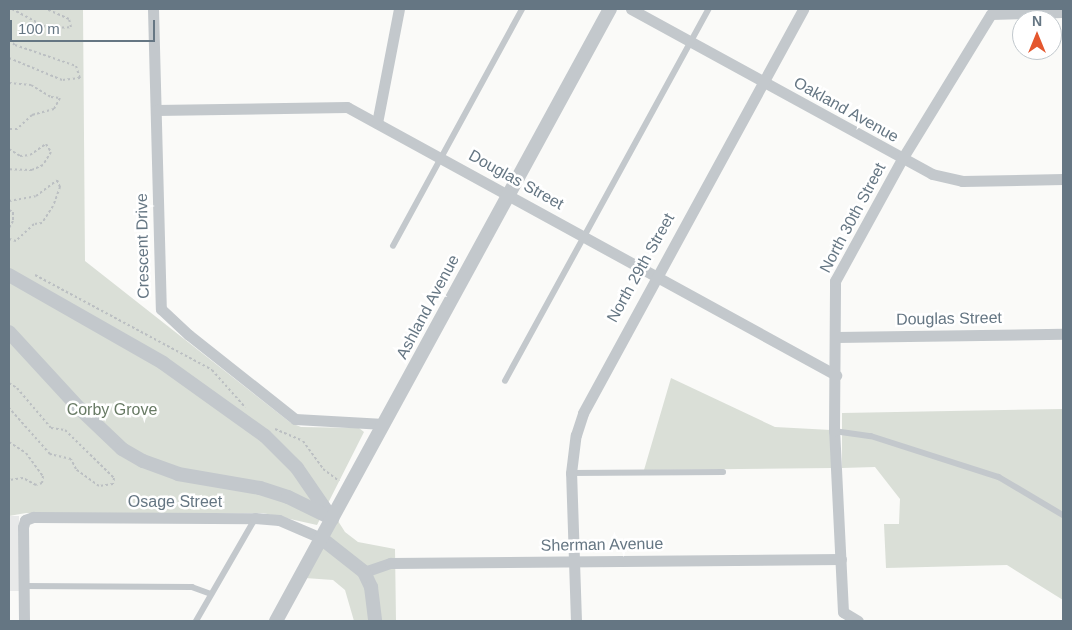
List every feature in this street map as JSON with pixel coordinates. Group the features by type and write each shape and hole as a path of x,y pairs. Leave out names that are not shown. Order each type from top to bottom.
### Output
{"street":[{"name":"Crescent Drive","path":"153,9 161,309 189,335 295,419 384,424"},
{"path":"377,123 399,9"},
{"name":"Ashland Avenue","path":"276,621 610,9"},
{"name":"Oakland Avenue","path":"630,9 690,40 762,83 932,174 962,181 1063,179"},
{"name":"North 29th Street","path":"576,621 572,562 571,473 576,434 583,413 803,9"},
{"name":"North 30th Street","path":"843,617 834,430 836,375 835,281 902,159 991,14 1063,12"},
{"name":"Douglas Street","path":"156,110 335,105 347,107 836,375"},
{"path":"9,275 163,363 265,436 297,468 332,519"},
{"path":"9,332 79,408 122,448 136,457 178,474 244,485 288,497 332,519"},
{"name":"Douglas Street","path":"836,337 1063,334"},
{"name":"Osage Street","path":"24,586 25,520 33,517 255,518 279,520 321,538"},
{"path":"321,538 364,572 371,587 375,621"},
{"name":"Sherman Avenue","path":"364,572 390,563 841,559"},
{"path":"24,586 24,621"},
{"path":"843,617 858,621"}],"lane":[{"path":"393,246 522,9"},
{"path":"505,382 690,40 709,9"},
{"path":"834,430 871,436 999,477 1063,515"},
{"path":"571,473 723,472"},
{"path":"196,621 255,518"},
{"path":"24,586 192,588 211,594"}],"path":[{"path":"12,9 47,28 71,27 69,19 47,9"},
{"path":"29,9 34,9"},
{"path":"9,40 15,45 76,66 80,78 62,80 9,58"},
{"path":"9,83 31,85 51,97 60,98 54,109 32,115 17,129 9,129"},
{"path":"9,148 20,156 30,155 46,144 51,152 43,165 32,170 9,169"},
{"path":"9,201 36,196 56,180 60,187 53,206 42,223 34,224 16,241 9,239"},
{"path":"9,210 13,212 13,222 9,228"},
{"path":"9,383 51,428 65,430 114,478 113,484 99,486 76,470 71,459 50,454 9,408"},
{"path":"9,442 26,453 42,476 42,482 36,485 23,478 9,480"}],"shaded area":[{"path":"9,516 19,516 19,591 9,591"}],"green space":[{"name":"Corby Grove","path":"9,9 83,9 85,261 291,423 301,427 359,428 364,432 317,525 263,513 26,513 9,516"},
{"path":"671,378 775,427 831,430 832,468 644,470"},
{"path":"1063,409 1063,600 1007,565 886,568 884,524 899,524 900,499 875,467 842,468 842,413"},
{"path":"338,521 345,532 358,542 395,549 396,621 354,621 345,590 333,580 305,578"}]}
